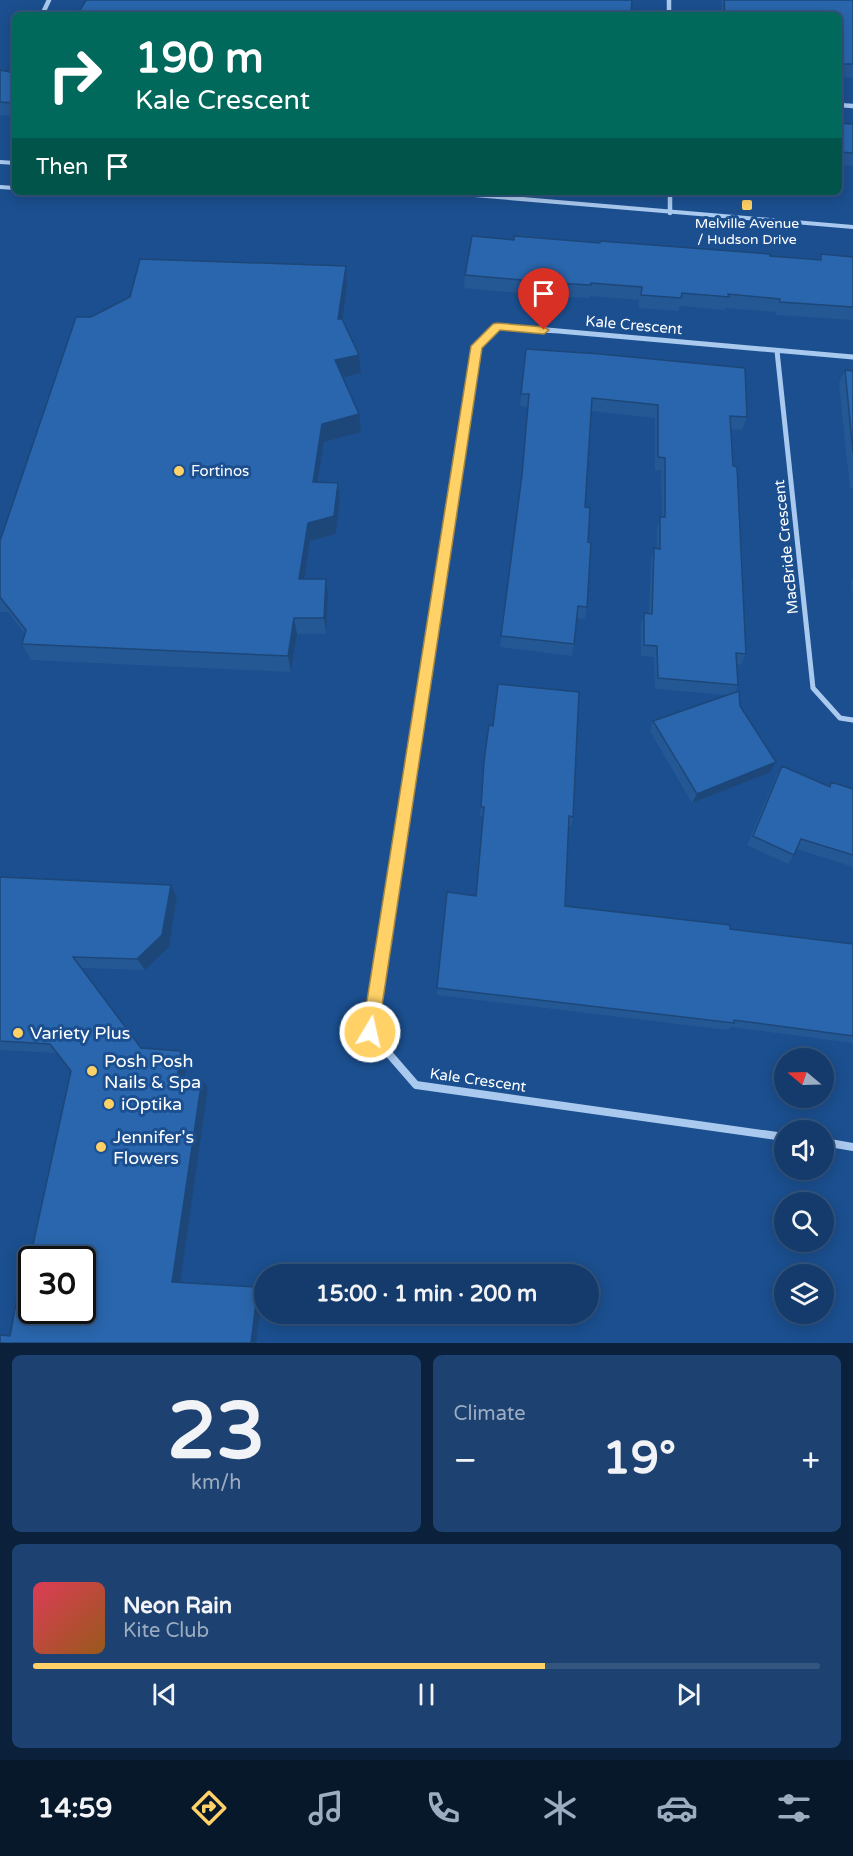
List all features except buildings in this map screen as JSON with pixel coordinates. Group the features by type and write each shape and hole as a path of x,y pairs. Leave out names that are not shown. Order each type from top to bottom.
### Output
{"street":[{"path":"471,195 853,227"},
{"path":"670,195 670,213"},
{"name":"Kale Crescent","path":"774,1136 416,1085 370,1032 477,346 497,326 853,357"},
{"name":"MacBride Crescent","path":"777,351 813,687 840,718 853,720"},
{"path":"834,1144 853,1147"}],"place":[{"name":"Melville Avenue / Hudson Drive","path":"747,205"},
{"name":"Fortinos","path":"179,471"},
{"name":"Variety Plus","path":"18,1033"},
{"name":"Posh Posh Nails & Spa","path":"92,1071"},
{"name":"iOptika","path":"109,1104"},
{"name":"Jennifer's Flowers","path":"101,1147"}],"route":[{"path":"370,1032 477,346 497,326 544,330"}]}
